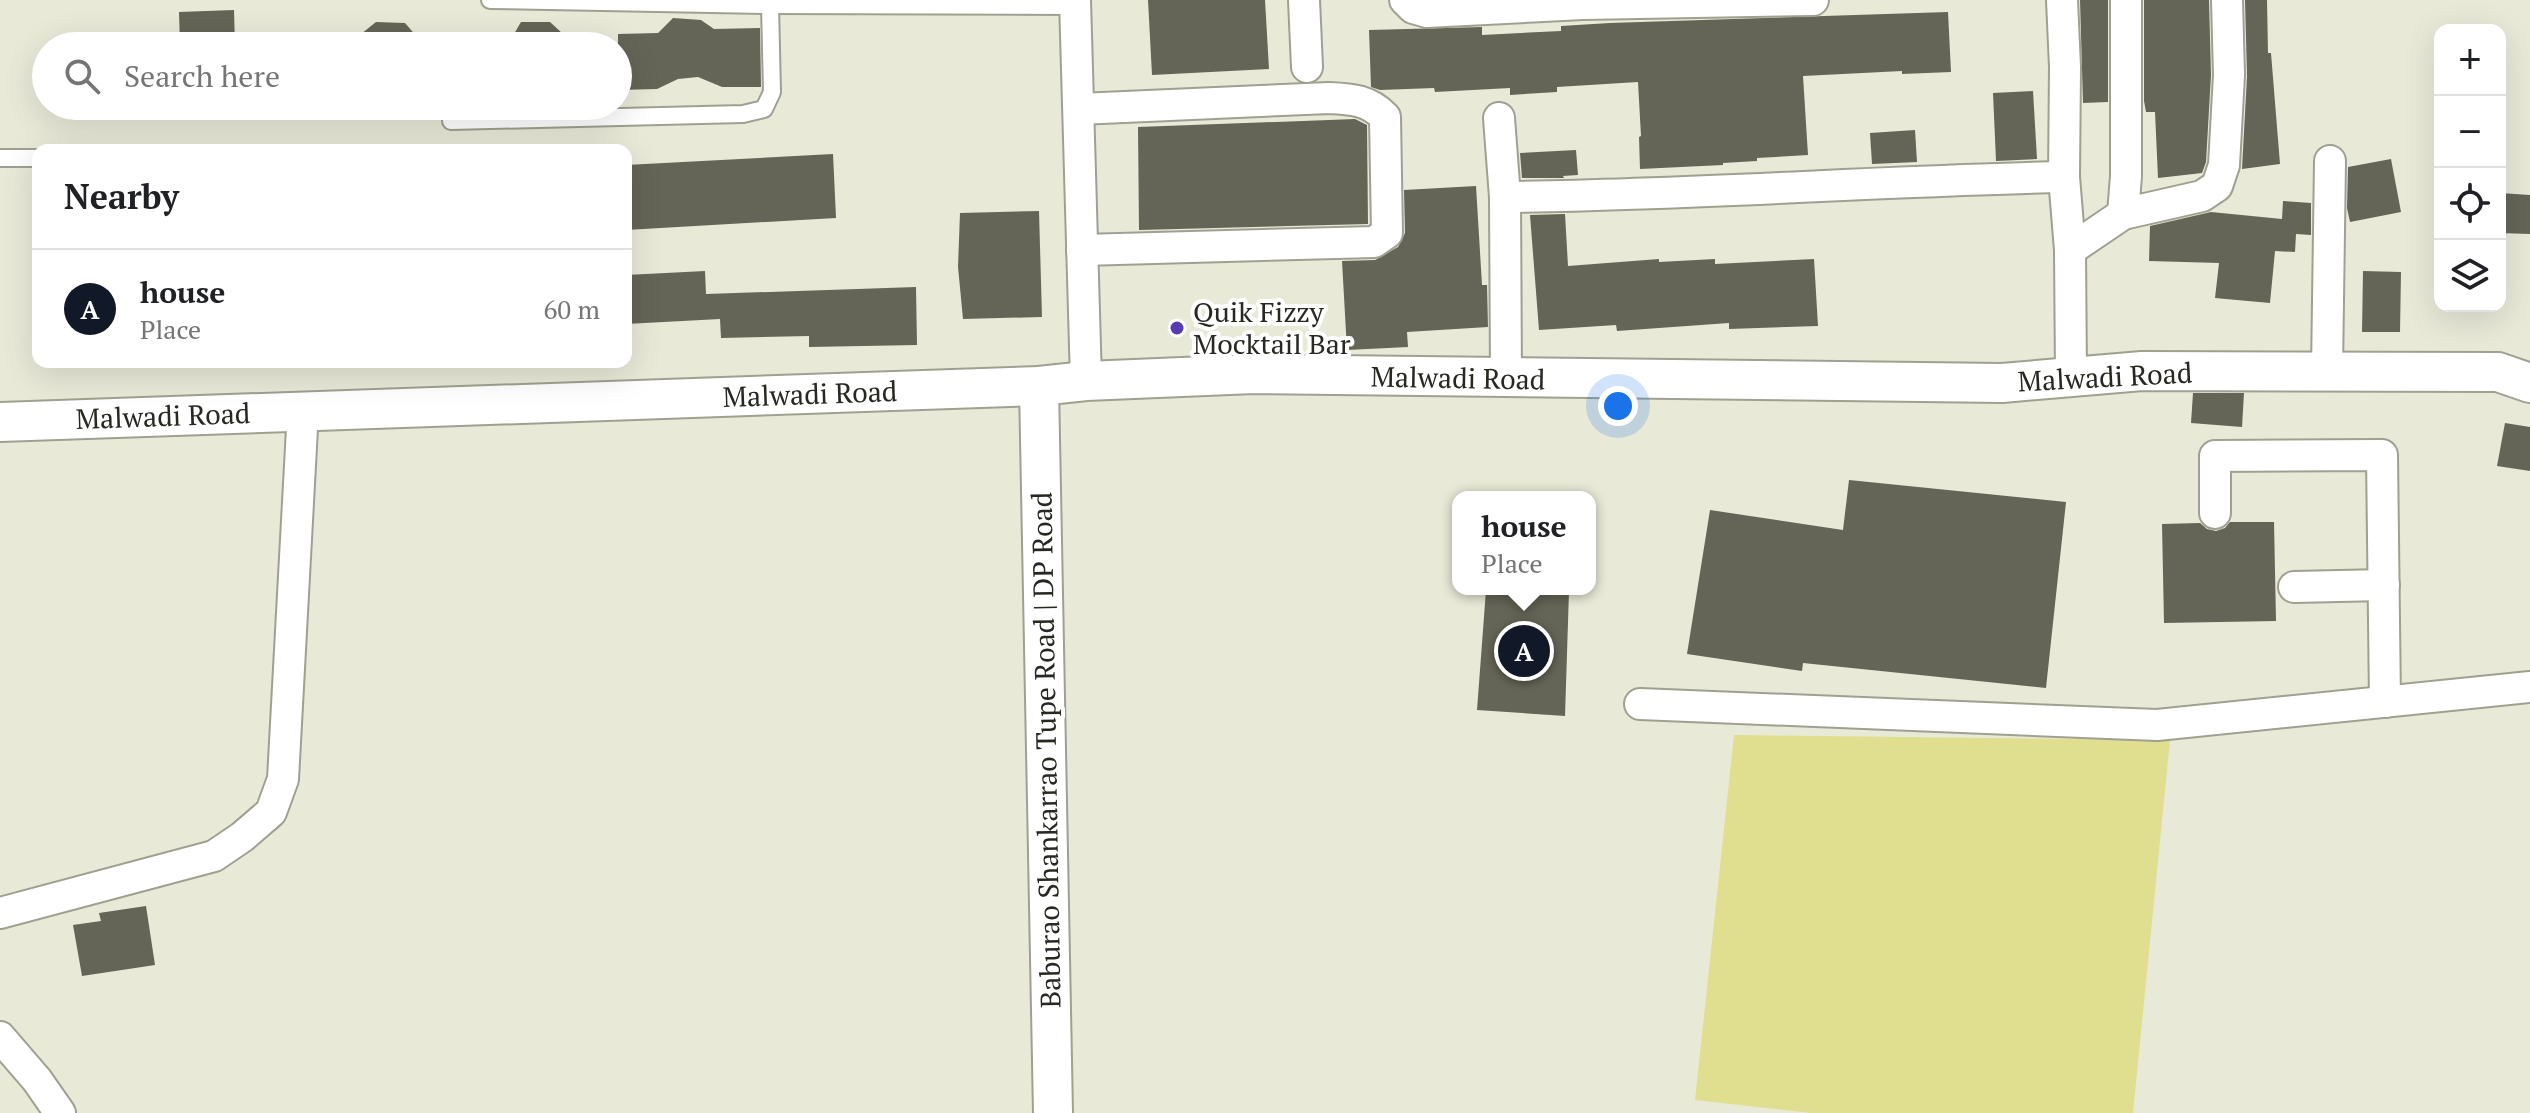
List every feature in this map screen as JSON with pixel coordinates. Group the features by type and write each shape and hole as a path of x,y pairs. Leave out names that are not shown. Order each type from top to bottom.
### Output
{"street":[{"path":"1304,0 1307,67"},
{"path":"1405,0 1413,8 1427,12 1583,2 1813,0"},
{"path":"2062,0 2071,375"},
{"path":"2123,214 2126,176 2126,0"},
{"path":"2070,250 2123,214 2202,196 2217,186 2224,165 2229,90 2227,0"},
{"path":"1075,3 1086,381"},
{"path":"1079,109 1329,98 1358,100 1376,108 1385,117 1386,163 1387,233 1374,242 1082,250"},
{"path":"1499,118 1505,197 1506,378"},
{"path":"2327,371 2330,161"},
{"path":"1505,197 1603,196 1945,179 2064,177"},
{"name":"Malwadi Road","path":"0,422 1039,386 1254,374 2002,383 2142,371 2498,372 2530,383"},
{"name":"Baburao Shankarrao Tupe Road | DP Road","path":"1039,386 1053,1113"},
{"path":"0,913 214,856 271,812 283,779 303,410"},
{"path":"2215,513 2215,456 2382,455 2385,702"},
{"path":"2294,587 2384,585"},
{"path":"1640,704 2157,725 2530,687"},
{"path":"0,1037 60,1113"}],"lane":[{"path":"490,0 770,5 1075,3"},
{"path":"632,117 743,114 764,109 772,92 770,5"},
{"path":"451,121 493,120"},
{"path":"0,158 32,158"}],"shaded area":[{"path":"1734,735 2170,740 2133,1113 1811,1113 1695,1100"}],"building":[{"path":"1148,0 1265,0 1269,69 1152,75"},
{"path":"2080,0 2108,0 2108,102 2083,103"},
{"path":"2144,0 2209,0 2211,75 2206,162 2202,173 2158,178 2155,112 2146,112 2144,101"},
{"path":"2245,0 2267,0 2268,53 2271,53 2280,164 2242,169 2247,76"},
{"path":"234,10 235,32 180,32 179,12"},
{"path":"1948,12 1951,72 1803,76 1808,155 1757,158 1757,161 1723,165 1640,169 1638,82 1557,87 1557,92 1510,95 1510,88 1435,92 1434,88 1380,90 1371,87 1369,30 1482,27 1482,35 1561,31 1561,26 1610,23"},
{"path":"673,18 701,20 714,29 760,28 761,87 722,87 698,77 678,79 657,89 632,90 632,34 658,33"},
{"path":"376,22 405,23 413,32 364,32"},
{"path":"521,22 550,22 561,32 515,32"},
{"path":"2033,91 2037,159 1996,161 1993,93"},
{"path":"1355,119 1367,125 1368,224 1139,230 1138,127"},
{"path":"1915,130 1917,162 1872,164 1870,133"},
{"path":"1576,150 1578,175 1522,178 1520,153"},
{"path":"833,154 836,218 632,230 632,165"},
{"path":"2391,159 2401,212 2350,222 2347,208 2348,167"},
{"path":"1476,186 1482,285 1487,285 1488,327 1407,332 1408,347 1347,350 1342,261 1375,260 1398,247 1405,233 1404,190"},
{"path":"2506,193 2530,195 2530,234 2506,233"},
{"path":"2283,201 2311,203 2311,235 2296,234 2295,252 2275,251 2270,303 2215,298 2219,263 2149,261 2150,226 2211,212 2282,219"},
{"path":"1039,211 1042,317 963,319 958,267 960,213"},
{"path":"1565,214 1568,266 1659,259 1659,262 1715,259 1715,264 1814,259 1818,326 1729,329 1729,323 1617,331 1616,325 1539,330 1530,215"},
{"path":"705,271 706,294 916,287 917,345 809,347 809,336 721,338 720,319 632,324 632,275"},
{"path":"2363,271 2401,272 2400,332 2362,332"},
{"path":"2193,393 2244,393 2242,427 2191,423"},
{"path":"2505,423 2530,427 2530,471 2497,466"},
{"path":"1849,480 2066,502 2046,688 1803,663 1802,671 1687,654 1710,510 1843,530"},
{"path":"2230,522 2274,522 2276,621 2164,623 2162,524 2200,523 2216,531"},
{"path":"1486,595 1569,595 1565,716 1477,710"},
{"path":"146,906 155,965 82,976 73,925 101,921 99,913"}],"place":[{"name":"Quik Fizzy Mocktail Bar","path":"1177,328"},
{"name":"house","path":"1524,651"}]}
